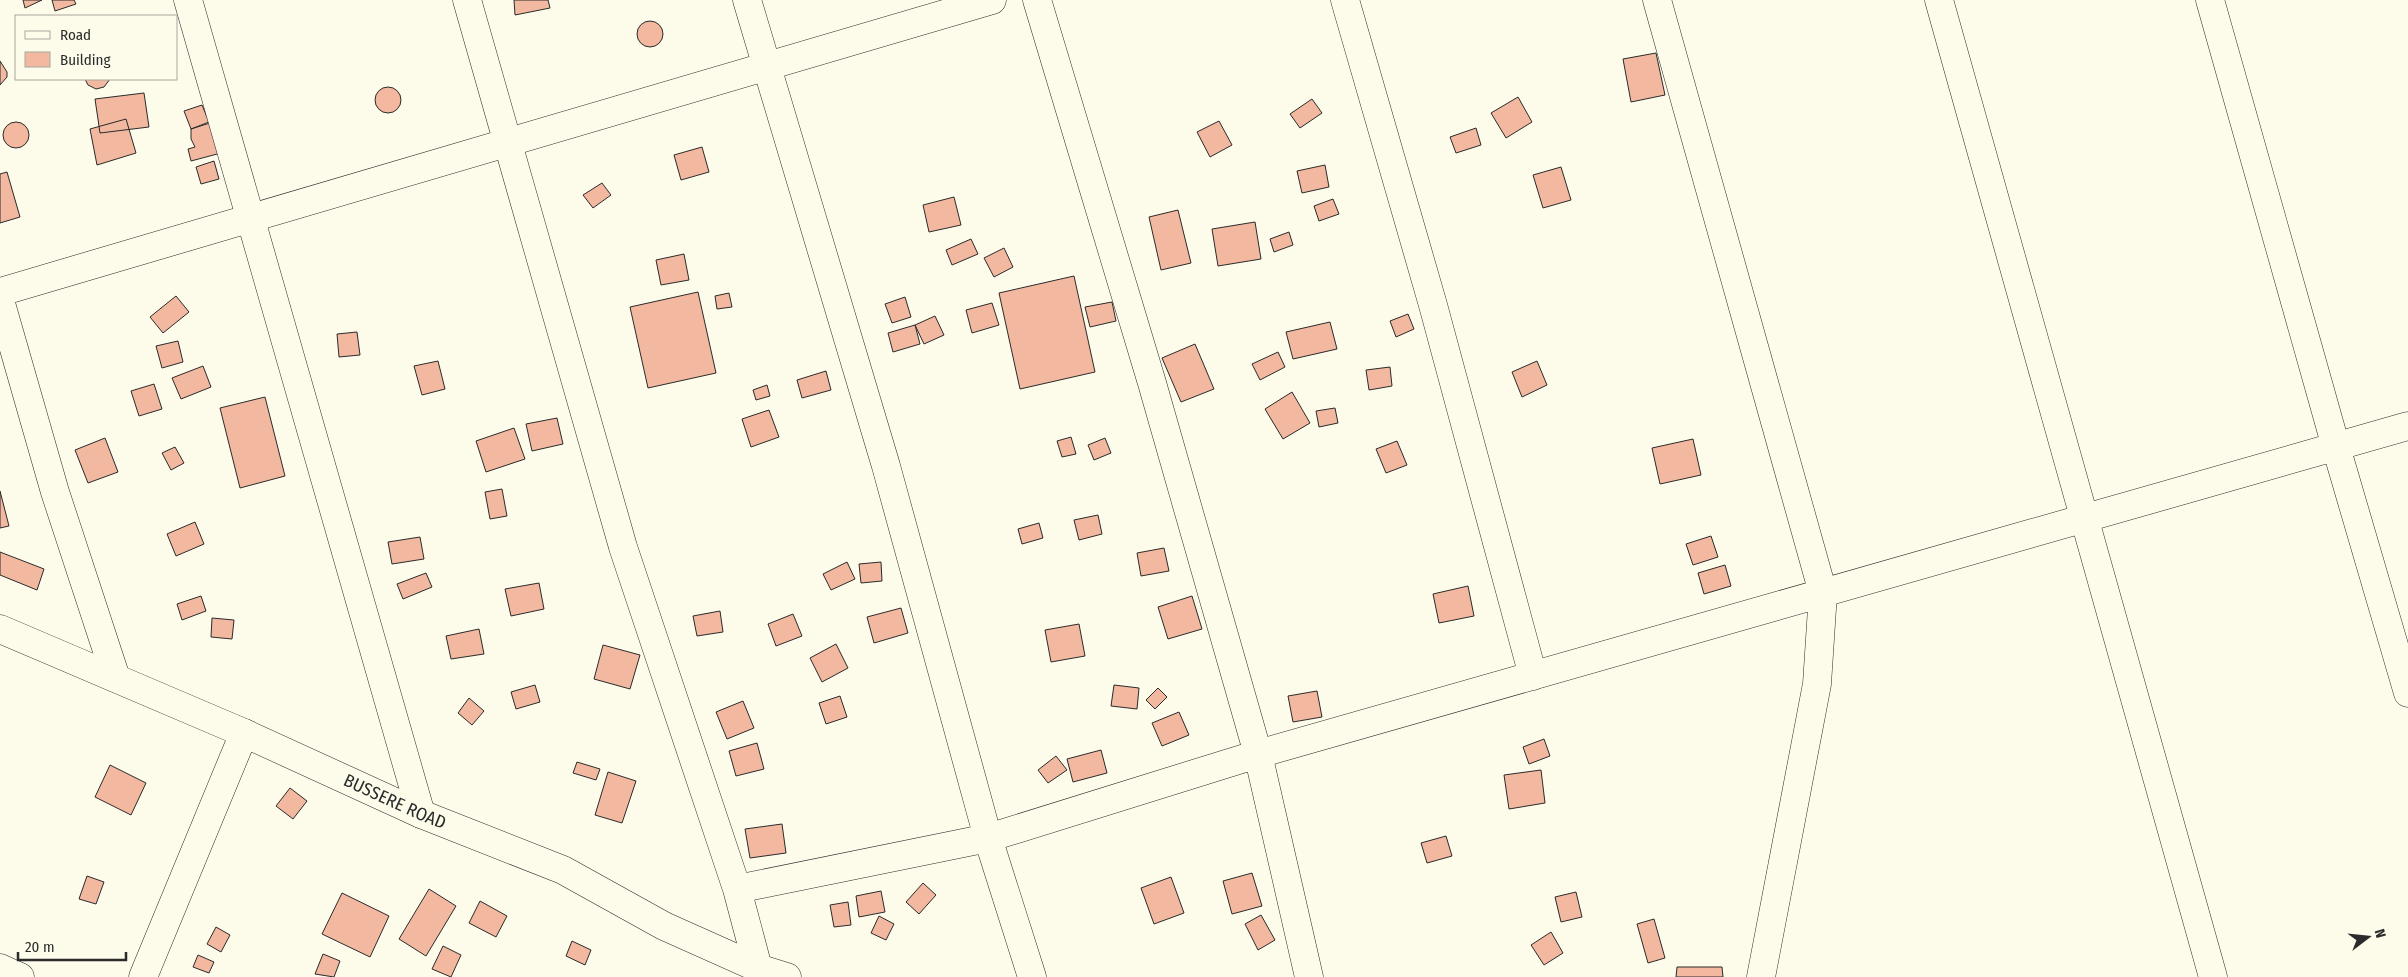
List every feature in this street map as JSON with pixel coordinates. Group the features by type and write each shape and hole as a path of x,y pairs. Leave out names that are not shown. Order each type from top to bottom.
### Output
{"street":[{"path":"188,0 420,814"},
{"path":"467,0 623,548 737,889 758,968"},
{"path":"747,0 886,466 988,838 1032,977"},
{"path":"0,292 992,0"},
{"path":"1037,0 1152,383 1258,754 1309,977"},
{"path":"1345,0 1433,305 1533,676"},
{"path":"1657,0 1823,593 1817,684 1761,977"},
{"path":"1939,0 2213,977"},
{"path":"2210,0 2336,447 2408,693"},
{"path":"0,300 55,492 116,678"},
{"path":"737,889 988,838 1258,754 2408,426"},
{"name":"BUSSERE ROAD","path":"0,629 244,733 420,814 563,870 664,926 758,968 787,977"},
{"path":"143,977 244,733"},
{"path":"0,968 20,977"}],"building":[{"path":"23,0 42,0 25,8"},
{"path":"52,0 74,0 76,4 55,11"},
{"path":"514,0 548,0 550,8 515,15"},
{"path":"650,21 659,25 663,34 659,43 650,47 641,43 637,34 641,25"},
{"path":"1656,53 1665,95 1631,102 1623,59"},
{"path":"0,61 7,72 7,77 0,85"},
{"path":"86,80 109,80 104,87 96,89 88,85"},
{"path":"388,87 397,91 401,100 397,109 388,113 379,109 375,100 379,91"},
{"path":"144,93 149,127 100,133 95,99"},
{"path":"1518,97 1532,122 1506,138 1491,113"},
{"path":"1312,99 1322,113 1300,128 1290,114"},
{"path":"202,105 209,122 191,129 184,111"},
{"path":"126,119 136,153 97,165 90,129"},
{"path":"1219,121 1232,145 1210,157 1197,132"},
{"path":"16,122 25,126 29,135 25,144 16,148 7,144 3,135 7,126"},
{"path":"213,122 221,153 191,161 188,149 195,147 191,139 191,129"},
{"path":"1476,128 1481,145 1456,153 1450,137"},
{"path":"702,147 709,172 681,180 674,155"},
{"path":"214,161 219,179 201,184 196,167"},
{"path":"1325,165 1329,187 1302,193 1297,171"},
{"path":"1561,167 1571,200 1543,208 1533,175"},
{"path":"7,172 20,217 0,223 0,174"},
{"path":"602,183 611,195 593,208 583,195"},
{"path":"954,197 961,225 929,232 923,205"},
{"path":"1333,199 1339,214 1319,221 1314,206"},
{"path":"1178,210 1191,263 1161,270 1149,217"},
{"path":"1255,222 1261,259 1218,266 1212,229"},
{"path":"1289,232 1293,245 1274,252 1270,239"},
{"path":"971,239 978,254 952,265 946,250"},
{"path":"1004,248 1013,267 994,277 984,258"},
{"path":"684,254 689,280 661,285 656,260"},
{"path":"1074,276 1095,372 1020,389 999,293"},
{"path":"698,292 716,373 648,388 630,307"},
{"path":"729,293 732,307 717,309 715,296"},
{"path":"176,296 189,312 163,333 150,317"},
{"path":"905,297 911,317 892,323 885,304"},
{"path":"1112,302 1116,321 1090,327 1085,307"},
{"path":"992,303 999,325 972,333 966,310"},
{"path":"1408,314 1414,329 1396,337 1390,321"},
{"path":"935,316 944,335 924,344 915,325"},
{"path":"1330,322 1337,349 1293,359 1286,332"},
{"path":"915,325 920,344 893,352 888,333"},
{"path":"357,332 360,355 339,357 337,334"},
{"path":"178,341 183,362 162,368 156,346"},
{"path":"1195,344 1214,389 1181,402 1162,358"},
{"path":"1278,352 1285,367 1260,380 1252,364"},
{"path":"438,361 445,389 422,395 414,366"},
{"path":"1537,361 1547,385 1522,397 1512,372"},
{"path":"203,366 211,387 181,399 172,378"},
{"path":"1390,367 1392,386 1369,390 1366,370"},
{"path":"826,371 831,390 802,398 797,380"},
{"path":"154,384 162,409 139,416 131,391"},
{"path":"767,385 770,396 756,400 753,390"},
{"path":"1292,392 1310,423 1283,439 1265,409"},
{"path":"265,397 285,476 240,488 220,408"},
{"path":"1335,408 1338,423 1319,427 1316,411"},
{"path":"769,410 779,437 751,447 742,419"},
{"path":"557,418 563,444 532,451 526,424"},
{"path":"514,428 525,459 486,472 476,441"},
{"path":"1071,437 1076,454 1062,457 1057,441"},
{"path":"105,438 118,472 88,483 75,450"},
{"path":"1105,438 1111,453 1094,460 1088,445"},
{"path":"1693,439 1701,475 1660,484 1652,448"},
{"path":"1397,441 1407,465 1386,473 1376,449"},
{"path":"175,447 184,463 171,470 162,453"},
{"path":"502,489 507,516 490,519 485,492"},
{"path":"0,491 9,526 0,528"},
{"path":"1098,515 1102,534 1079,540 1074,520"},
{"path":"195,522 204,544 176,556 167,534"},
{"path":"1039,523 1043,538 1022,544 1018,529"},
{"path":"1711,536 1718,557 1693,565 1686,544"},
{"path":"420,537 424,559 392,564 388,542"},
{"path":"1164,548 1169,571 1141,576 1137,553"},
{"path":"0,552 44,569 37,590 0,575"},
{"path":"847,562 855,579 831,590 823,574"},
{"path":"881,562 882,581 861,583 859,564"},
{"path":"1725,565 1731,586 1704,594 1698,573"},
{"path":"426,573 432,587 403,599 397,584"},
{"path":"539,583 544,609 511,616 505,589"},
{"path":"1468,586 1474,616 1439,623 1433,594"},
{"path":"201,596 206,611 182,620 177,604"},
{"path":"1192,596 1202,629 1168,639 1158,607"},
{"path":"901,608 908,633 874,643 867,617"},
{"path":"720,611 723,632 697,636 693,616"},
{"path":"793,614 802,636 776,646 768,624"},
{"path":"212,618 234,620 232,639 211,637"},
{"path":"1079,624 1085,656 1051,662 1045,630"},
{"path":"479,629 484,654 451,659 446,636"},
{"path":"836,644 848,668 822,682 810,658"},
{"path":"603,645 640,655 630,689 594,679"},
{"path":"535,685 540,702 516,709 511,692"},
{"path":"1114,685 1139,688 1137,709 1111,706"},
{"path":"1158,688 1167,697 1155,709 1146,700"},
{"path":"1317,691 1322,717 1293,722 1288,696"},
{"path":"840,696 847,717 826,724 819,703"},
{"path":"469,698 484,711 472,725 458,713"},
{"path":"743,701 754,728 727,739 716,712"},
{"path":"1179,712 1189,735 1162,746 1152,723"},
{"path":"1544,739 1550,756 1529,764 1523,747"},
{"path":"757,743 764,769 736,776 729,751"},
{"path":"1101,750 1107,773 1073,782 1067,759"},
{"path":"1056,756 1067,770 1048,783 1038,770"},
{"path":"577,762 600,769 596,780 573,773"},
{"path":"110,765 146,783 131,815 95,797"},
{"path":"1541,770 1545,803 1509,809 1504,775"},
{"path":"608,772 636,781 622,823 595,815"},
{"path":"290,788 307,801 293,819 276,806"},
{"path":"782,824 786,853 750,858 745,829"},
{"path":"1446,836 1452,856 1427,863 1421,843"},
{"path":"1252,873 1262,906 1232,914 1223,881"},
{"path":"87,876 104,882 96,904 79,899"},
{"path":"1171,877 1184,913 1154,924 1141,888"},
{"path":"923,883 936,895 919,914 906,902"},
{"path":"429,889 456,906 426,956 399,939"},
{"path":"881,891 885,912 859,917 856,896"},
{"path":"1576,892 1582,917 1561,922 1555,897"},
{"path":"342,893 389,916 370,957 322,934"},
{"path":"480,901 507,916 496,937 469,923"},
{"path":"848,902 851,925 834,927 830,905"},
{"path":"1261,915 1275,940 1258,950 1245,924"},
{"path":"879,916 894,924 886,940 871,933"},
{"path":"1654,919 1665,958 1648,963 1637,924"},
{"path":"216,927 230,935 221,952 207,944"},
{"path":"1551,932 1563,953 1544,965 1531,945"},
{"path":"572,941 591,950 585,965 566,956"},
{"path":"443,946 461,955 451,977 432,969"},
{"path":"323,954 340,961 334,977 315,974"},
{"path":"198,955 214,962 209,973 193,967"},
{"path":"1677,967 1722,967 1723,977 1676,977"}]}
